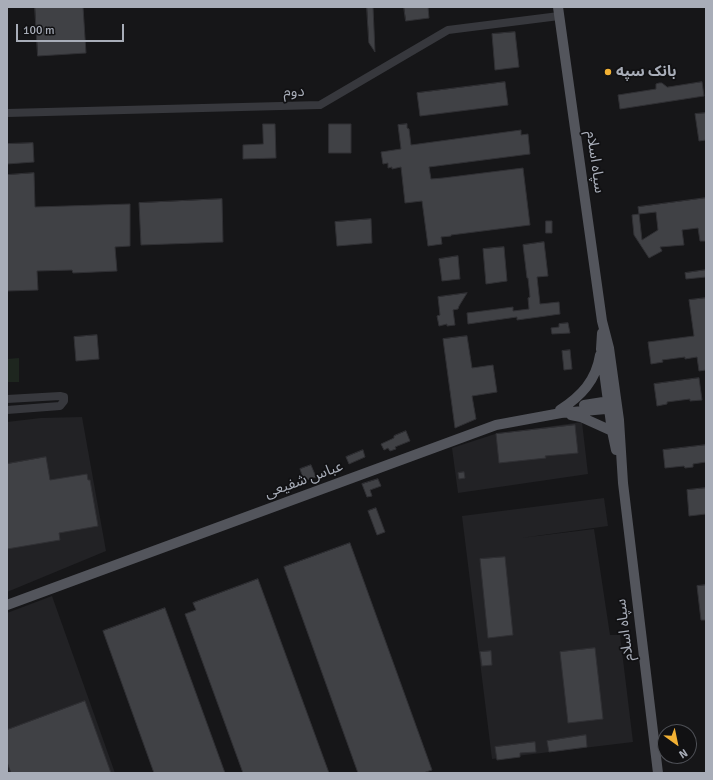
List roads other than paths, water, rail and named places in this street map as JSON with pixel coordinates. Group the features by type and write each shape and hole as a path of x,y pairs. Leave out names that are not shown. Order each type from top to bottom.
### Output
{"main road":[{"name":"سپاه اسلام","path":"559,11 602,321 609,348 613,404 612,431 623,483"},
{"name":"سپاه اسلام","path":"602,321 601,349 620,430 623,483 658,773"},
{"path":"561,411 583,392 590,383 599,362 601,349"},
{"name":"عباس شفیعی","path":"7,598 495,422 613,404"},
{"path":"561,411 581,417 612,431"},
{"name":"عباس شفیعی","path":"7,604 496,425 561,411"}],"lane":[{"name":"دوم","path":"7,113 320,105 448,30 559,11"},
{"path":"7,399 64,397 64,402 60,406 7,410"}],"place":[{"name":"بانک سپه","path":"608,72"}]}
